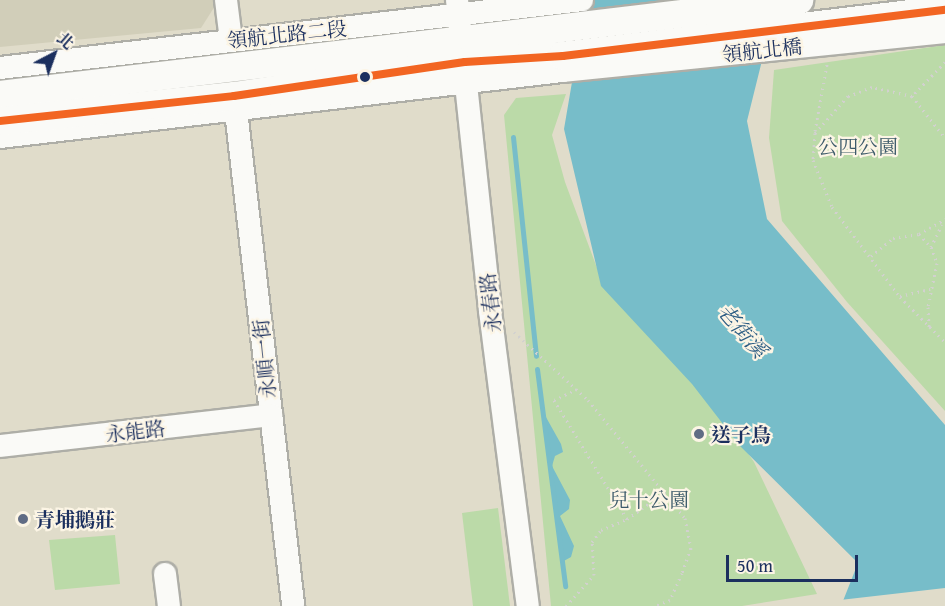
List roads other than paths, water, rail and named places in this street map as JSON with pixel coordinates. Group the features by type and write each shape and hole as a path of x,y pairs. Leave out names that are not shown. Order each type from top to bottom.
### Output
{"main road":[{"path":"577,9 799,0"},
{"name":"領航北路二段","path":"11,99 234,96 467,39 577,9"},
{"name":"領航北橋","path":"563,63 855,30 945,10"},
{"name":"領航北路二段","path":"467,39 563,63"}],"street":[{"path":"226,0 231,40"},
{"path":"467,39 513,3"},
{"name":"領航北路二段","path":"11,99 236,111 467,39 513,3 577,9"},
{"path":"855,30 945,32"},
{"name":"領航北路二段","path":"11,99 231,40 467,39"},
{"name":"永春路","path":"467,39 490,311 528,606"},
{"name":"領航北路二段","path":"0,137 11,99"},
{"name":"永順一街","path":"236,111 293,606"},
{"name":"永能路","path":"0,446 271,415"},
{"path":"165,574 169,606"}],"water":[{"name":"老街溪","path":"586,0 777,0 747,121 767,219 945,425 945,606 841,606 858,563 740,446 692,384 601,286 564,129"},
{"path":"542,410 561,444 563,452 555,456 552,466 570,500 569,509 560,516 574,546 571,557 562,562"}],"waterway":[{"path":"513,137 536,356"},
{"path":"537,369 565,586"}],"place":[{"name":"送子鳥","path":"699,434"},
{"name":"青埔鵝莊","path":"23,519"}],"park label":[{"name":"公四公園","path":"858,146"},
{"name":"兒十公園","path":"649,499"}]}
